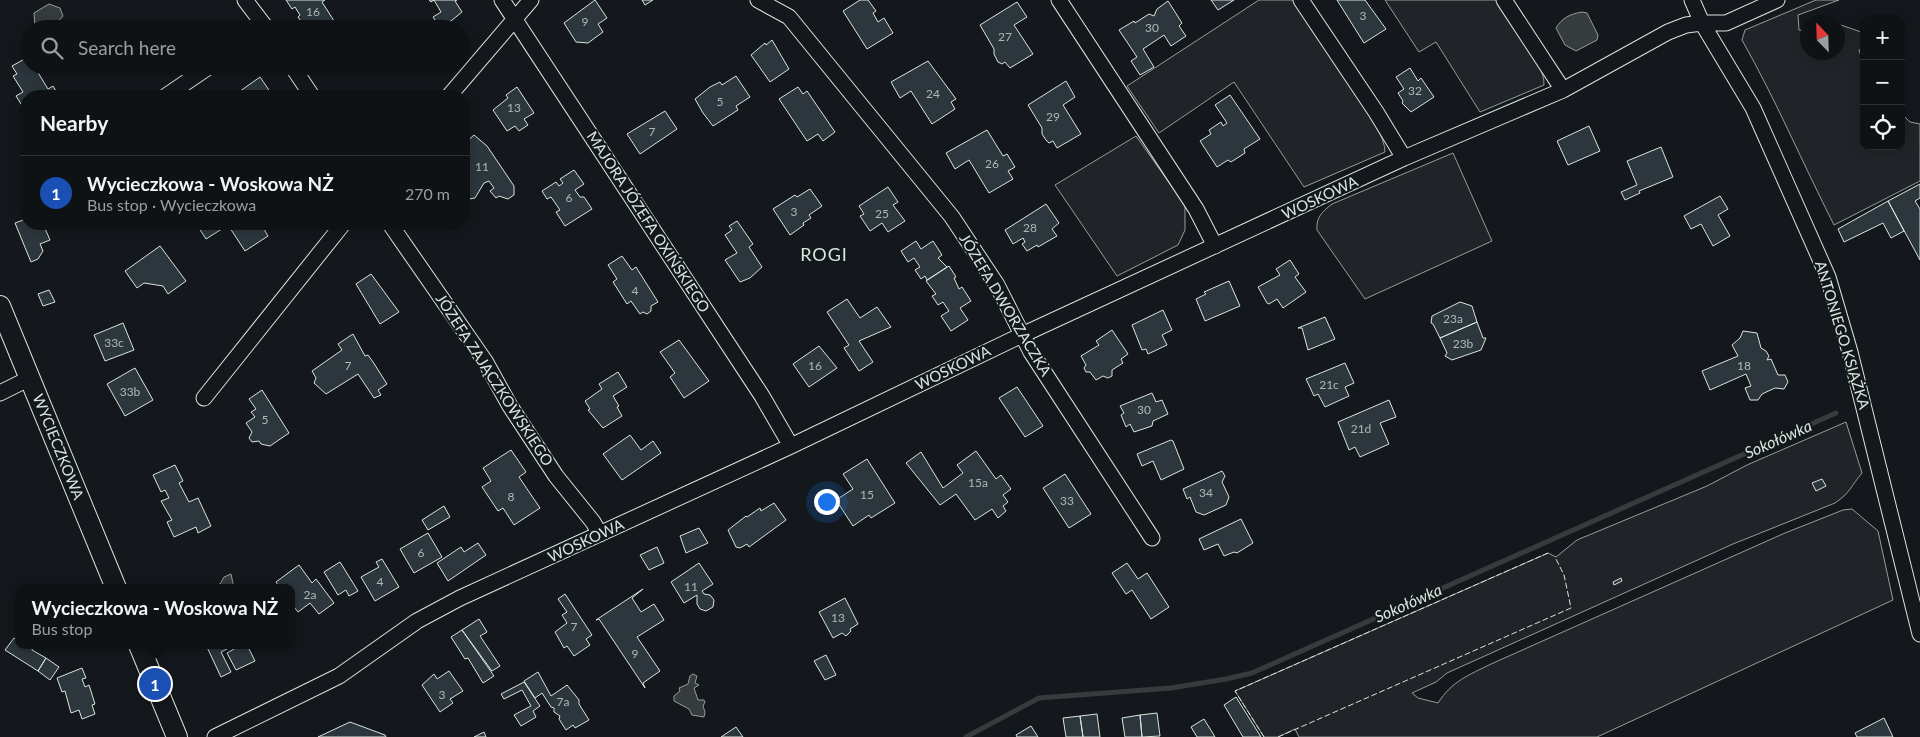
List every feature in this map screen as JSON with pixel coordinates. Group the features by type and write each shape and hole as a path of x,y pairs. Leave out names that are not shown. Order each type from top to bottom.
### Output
{"street":[{"path":"246,0 260,20"},
{"name":"MAJORA JÓZEFA OXIŃSKIEGO","path":"502,0 762,396 791,446"},
{"path":"470,71 531,0"},
{"name":"JÓZEFA DWORZACZKA","path":"758,0 792,21 952,217 992,277 1031,352 1152,538"},
{"path":"1059,0 1196,209 1216,246"},
{"path":"1301,0 1376,112 1404,158"},
{"path":"1504,0 1563,90"},
{"name":"ANTONIEGO KSIĄŻKA","path":"1692,0 1702,23 1753,108 1828,277 1850,352 1920,634"},
{"name":"WOSKOWA","path":"215,737 339,676 433,611 791,446 1022,334 1404,158 1563,90 1660,36 1686,25 1726,23 1777,0"},
{"path":"175,90 197,75"},
{"path":"298,75 308,90"},
{"path":"454,90 467,75"},
{"path":"204,398 337,230"},
{"name":"JÓZEFA ZAJĄCZKOWSKIEGO","path":"394,230 485,361 510,406 556,476 600,534"},
{"name":"WYCIECZKOWA","path":"0,306 114,584"},
{"path":"0,393 30,378"},
{"path":"141,649 177,737"}],"shaded area":[{"path":"1259,0 1296,0 1362,100 1382,140 1385,152 1304,187 1234,82 1159,133 1127,86"},
{"path":"1385,0 1496,0 1533,53 1543,76 1544,85 1480,112 1436,42 1419,52"},
{"path":"1816,0 1839,0 1798,15 1800,60 1845,60 1845,26 1860,32 1860,150 1905,150 1905,117 1910,122 1920,124 1920,181 1834,225 1742,40 1745,30"},
{"path":"49,4 60,8 63,16 60,20 34,20 34,13"},
{"path":"1582,12 1587,13 1598,35 1597,40 1576,51 1565,45 1556,28 1567,17"},
{"path":"1136,136 1185,205 1185,230 1178,245 1117,276 1055,185"},
{"path":"1453,153 1492,241 1365,299 1317,230 1320,215 1332,204"},
{"path":"1846,422 1862,473 1847,493 1835,503 1733,544 1447,673 1436,682 1412,693 1418,698 1438,703 1443,695 1455,684 1468,675 1491,664 1785,533 1843,510 1852,509 1878,531 1893,600 1597,737 1299,737 1295,729 1278,737 1264,737 1235,691 1548,553 1556,557 1577,540 1707,486 1747,465"},
{"path":"231,574 233,584 220,584 224,577"},
{"path":"693,674 697,676 695,683 699,685 694,688 698,700 704,700 705,702 703,706 704,717 692,715 689,709 674,701 674,696 680,691 679,688 688,684 690,676"}],"building":[{"path":"286,0 325,0 322,2 333,20 300,20 298,17 300,15 295,7 292,9"},
{"path":"434,0 457,0 455,1 462,12 452,20 435,20 433,17 441,12"},
{"path":"595,0 607,18 598,24 603,32 588,43 576,42 564,23"},
{"path":"642,0 653,0 645,5"},
{"path":"860,0 868,0 876,11 873,13 878,22 884,18 893,33 867,49 843,11"},
{"path":"1211,0 1234,0 1218,10"},
{"path":"1337,0 1365,0 1386,29 1364,43"},
{"path":"1168,1 1182,23 1179,26 1186,36 1171,46 1164,35 1143,49 1154,67 1140,75 1131,61 1137,57 1119,30 1149,14 1154,16 1157,9"},
{"path":"1017,2 1027,17 1014,25 1033,54 1010,68 1005,62 1002,64 998,62 994,49 980,25"},
{"path":"772,40 789,69 770,82 751,55 765,43 766,45"},
{"path":"928,61 956,99 951,102 955,109 932,124 911,91 900,98 891,82"},
{"path":"20,62 20,75 39,75 48,89 53,86 55,90 22,90 13,76 17,74 12,66"},
{"path":"1410,68 1418,81 1421,78 1434,97 1411,112 1402,103 1403,101 1398,93 1404,89 1396,77"},
{"path":"736,76 750,97 736,106 738,110 713,126 695,99 710,87 720,82 722,85"},
{"path":"260,77 269,90 242,90"},
{"path":"1066,81 1075,97 1063,105 1081,134 1057,148 1053,141 1049,143 1046,140 1042,134 1042,128 1028,105"},
{"path":"517,87 534,113 524,119 528,125 519,131 515,126 507,131 493,110 508,98 506,95"},
{"path":"798,87 803,94 807,91 835,132 823,141 818,134 807,141 779,99"},
{"path":"20,94 20,102 16,96"},
{"path":"1230,95 1260,139 1244,149 1245,153 1231,162 1228,160 1217,167 1200,141 1211,134 1209,130 1221,122 1223,126 1227,123 1215,105"},
{"path":"665,111 677,129 640,154 627,134"},
{"path":"1589,126 1600,151 1568,165 1557,141"},
{"path":"987,130 1003,156 1007,154 1015,167 1008,171 1013,179 989,193 969,160 955,169 946,153"},
{"path":"474,135 487,146 514,186 514,195 508,199 499,196 496,198 490,191 494,188 489,181 484,183 475,198 470,199 470,139"},
{"path":"1661,147 1673,177 1639,191 1640,193 1625,200 1621,192 1637,185 1627,161"},
{"path":"574,170 584,184 575,190 580,197 584,197 592,209 565,226 556,212 560,210 551,197 547,199 542,191 556,182 559,186 563,183 560,179"},
{"path":"1920,184 1920,198 1915,201 1920,209 1920,260 1888,201"},
{"path":"888,187 898,202 893,205 905,221 888,232 882,223 870,231 860,216 864,214 859,206"},
{"path":"810,189 822,206 809,215 811,218 790,235 773,209 795,195 797,197"},
{"path":"1720,196 1728,209 1718,215 1730,236 1713,246 1701,224 1691,229 1684,216"},
{"path":"1888,201 1904,231 1891,238 1883,223 1844,242 1838,229"},
{"path":"1046,204 1059,223 1052,229 1057,236 1027,251 1022,244 1025,242 1023,238 1013,244 1005,230"},
{"path":"20,221 20,230 46,230 50,240 40,244 43,251 38,259 31,262 15,223"},
{"path":"737,221 753,244 749,247 762,267 750,278 740,282 725,260 737,253 725,235 732,230 729,226"},
{"path":"200,230 220,230 206,239"},
{"path":"231,230 264,230 268,236 245,251"},
{"path":"916,241 921,249 933,241 942,255 938,258 947,267 927,280 925,276 921,279 915,270 920,267 914,258 908,262 901,251"},
{"path":"160,246 186,281 168,294 163,286 144,283 137,288 125,271"},
{"path":"622,256 632,270 636,267 658,302 651,306 651,311 647,314 643,312 640,314 631,301 627,304 613,282 617,279 608,265"},
{"path":"1290,260 1299,274 1295,277 1306,292 1283,308 1277,299 1269,304 1267,303 1258,287 1280,275 1276,269"},
{"path":"949,266 956,277 954,278 959,289 962,287 971,301 960,308 968,320 951,331 941,316 949,311 943,302 938,305 932,296 936,294 926,281"},
{"path":"371,274 399,312 380,324 356,284"},
{"path":"1229,281 1240,306 1205,321 1196,299 1206,294 1204,292"},
{"path":"49,290 55,302 43,306 38,294"},
{"path":"847,299 860,318 877,307 891,327 859,341 873,362 859,371 844,348 849,345 827,312"},
{"path":"1460,302 1472,306 1477,322 1440,338 1431,323 1432,316"},
{"path":"1163,310 1172,330 1162,335 1167,345 1148,354 1146,349 1142,350 1132,325"},
{"path":"1325,317 1335,339 1308,350 1302,328 1298,328"},
{"path":"1477,322 1483,338 1486,338 1481,350 1452,360 1445,356 1447,353 1440,338"},
{"path":"123,323 134,350 105,361 94,335"},
{"path":"1112,330 1128,354 1121,359 1123,363 1112,370 1112,376 1108,378 1103,376 1096,380 1090,372 1086,372 1084,368 1086,365 1081,356 1099,345 1096,341"},
{"path":"1743,331 1757,333 1761,348 1769,356 1767,360 1771,359 1778,375 1785,375 1788,382 1784,389 1775,388 1762,394 1758,400 1750,400 1745,388 1751,386 1746,374 1710,390 1702,371 1738,356 1732,345 1740,338"},
{"path":"353,334 365,356 368,355 387,384 378,390 381,395 374,398 358,374 326,394 314,383 316,378 312,371 342,350 338,344"},
{"path":"679,340 709,381 684,398 670,377 675,373 660,352"},
{"path":"819,346 837,368 809,387 793,364"},
{"path":"1345,363 1354,383 1345,387 1349,396 1325,407 1318,394 1314,396 1306,379"},
{"path":"135,368 153,400 125,416 107,384"},
{"path":"618,372 627,387 613,396 622,416 603,428 588,410 590,409 585,401 602,389 599,384"},
{"path":"1017,387 1043,426 1025,437 999,398"},
{"path":"262,390 289,433 270,446 261,444 259,441 252,442 249,438 252,432 246,423 255,417 251,412 256,409 249,399"},
{"path":"1152,393 1156,402 1162,400 1168,414 1153,421 1152,426 1134,432 1130,424 1126,427 1121,415 1124,413 1120,406"},
{"path":"1389,400 1396,417 1380,423 1389,444 1360,457 1355,447 1349,450 1338,422"},
{"path":"630,435 641,450 653,441 661,453 622,480 603,454"},
{"path":"1171,440 1184,469 1161,480 1153,461 1142,466 1137,454"},
{"path":"511,450 526,472 519,477 540,508 514,525 503,508 498,511 482,487 491,481 483,468"},
{"path":"976,451 996,479 1001,475 1011,489 1003,495 1008,502 1003,506 1006,511 998,518 992,509 975,520 956,494 940,505 906,463 921,452 943,488 963,473 957,465"},
{"path":"867,459 895,503 871,518 869,515 853,526 836,500 853,489 843,474"},
{"path":"175,465 183,481 179,483 189,502 198,498 211,526 198,533 196,527 174,537 167,522 172,520 161,501 169,498 165,490 161,492 153,475"},
{"path":"1222,471 1225,476 1222,482 1229,497 1226,505 1204,515 1196,512 1190,497 1187,499 1183,489"},
{"path":"1065,474 1091,514 1069,528 1043,488"},
{"path":"1822,479 1826,486 1816,491 1812,483"},
{"path":"774,503 786,520 749,547 747,544 740,548 736,547 728,530 746,516 760,508 761,511"},
{"path":"444,506 450,517 428,530 422,520"},
{"path":"1241,519 1253,543 1237,553 1234,552 1224,556 1218,544 1204,550 1199,539"},
{"path":"699,528 708,543 686,553 680,536"},
{"path":"428,533 442,557 414,573 400,549"},
{"path":"478,543 486,555 448,581 437,563 461,547 464,552"},
{"path":"657,547 664,563 649,570 640,555"},
{"path":"382,559 399,587 375,601 361,577 379,567 376,562"},
{"path":"340,562 358,591 349,596 346,590 338,595 324,572"},
{"path":"699,563 713,584 702,591 704,594 710,595 714,600 713,607 706,611 700,609 697,604 697,595 684,603 671,582"},
{"path":"1127,563 1138,579 1147,573 1169,607 1151,619 1132,590 1126,594 1112,573"},
{"path":"299,565 312,583 316,579 334,603 319,614 310,603 298,612 295,608 295,584 277,584 276,582"},
{"path":"1621,578 1622,581 1614,585 1613,582"},
{"path":"643,589 632,598 641,612 654,604 664,620 637,637 660,671 643,683 645,688 599,619 596,620"},
{"path":"565,594 592,635 586,639 590,645 574,656 567,646 564,648 555,632 567,623 562,615 567,612 558,599"},
{"path":"845,598 858,624 850,629 851,631 846,636 842,633 833,638 819,612"},
{"path":"479,619 487,632 480,636 500,666 492,671 462,630"},
{"path":"462,630 494,676 483,683 468,658 465,659 451,637"},
{"path":"14,638 15,649 32,649 46,658 38,671 5,650"},
{"path":"208,649 227,649 221,652 231,672 221,677"},
{"path":"234,649 249,649 255,661 236,670 227,653"},
{"path":"826,655 836,675 825,680 814,661"},
{"path":"46,658 59,667 50,680 38,671"},
{"path":"82,668 86,678 82,679 85,687 89,685 95,704 92,705 95,714 82,719 79,710 71,713 65,691 62,692 57,678"},
{"path":"449,671 463,691 450,699 453,703 440,712 422,685 434,674 437,679"},
{"path":"538,672 551,696 567,685 579,700 579,704 589,720 575,728 573,725 566,730 559,719 560,716 554,712 554,708 551,707 542,693 535,698 524,681"},
{"path":"524,682 540,706 533,711 536,717 521,726 514,715 531,706 522,690 504,699 501,694"},
{"path":"1236,697 1261,737 1243,737 1224,705"},
{"path":"1157,713 1160,736 1142,737 1140,715"},
{"path":"1097,714 1100,737 1083,737 1080,716"},
{"path":"1140,715 1142,737 1125,737 1122,718"},
{"path":"1080,716 1083,737 1066,737 1063,718"},
{"path":"1884,718 1893,737 1857,737 1855,733"},
{"path":"1204,719 1215,737 1197,737 1191,727"},
{"path":"350,722 385,735 386,737 318,737"},
{"path":"1031,726 1038,737 1017,737 1016,735"},
{"path":"736,727 743,737 721,737"},
{"path":"484,732 486,737 474,737"}],"waterway":[{"name":"Sokołówka","path":"966,737 1039,698 1171,688 1252,673 1836,413"}],"fence":[{"path":"1264,737 1235,691 1548,553"},
{"path":"1278,737 1571,608 1564,575 1555,557"}],"place":[{"name":"Wycieczkowa - Woskowa NŻ","path":"155,684"}],"district":[{"name":"ROGI","path":"824,255"}]}
